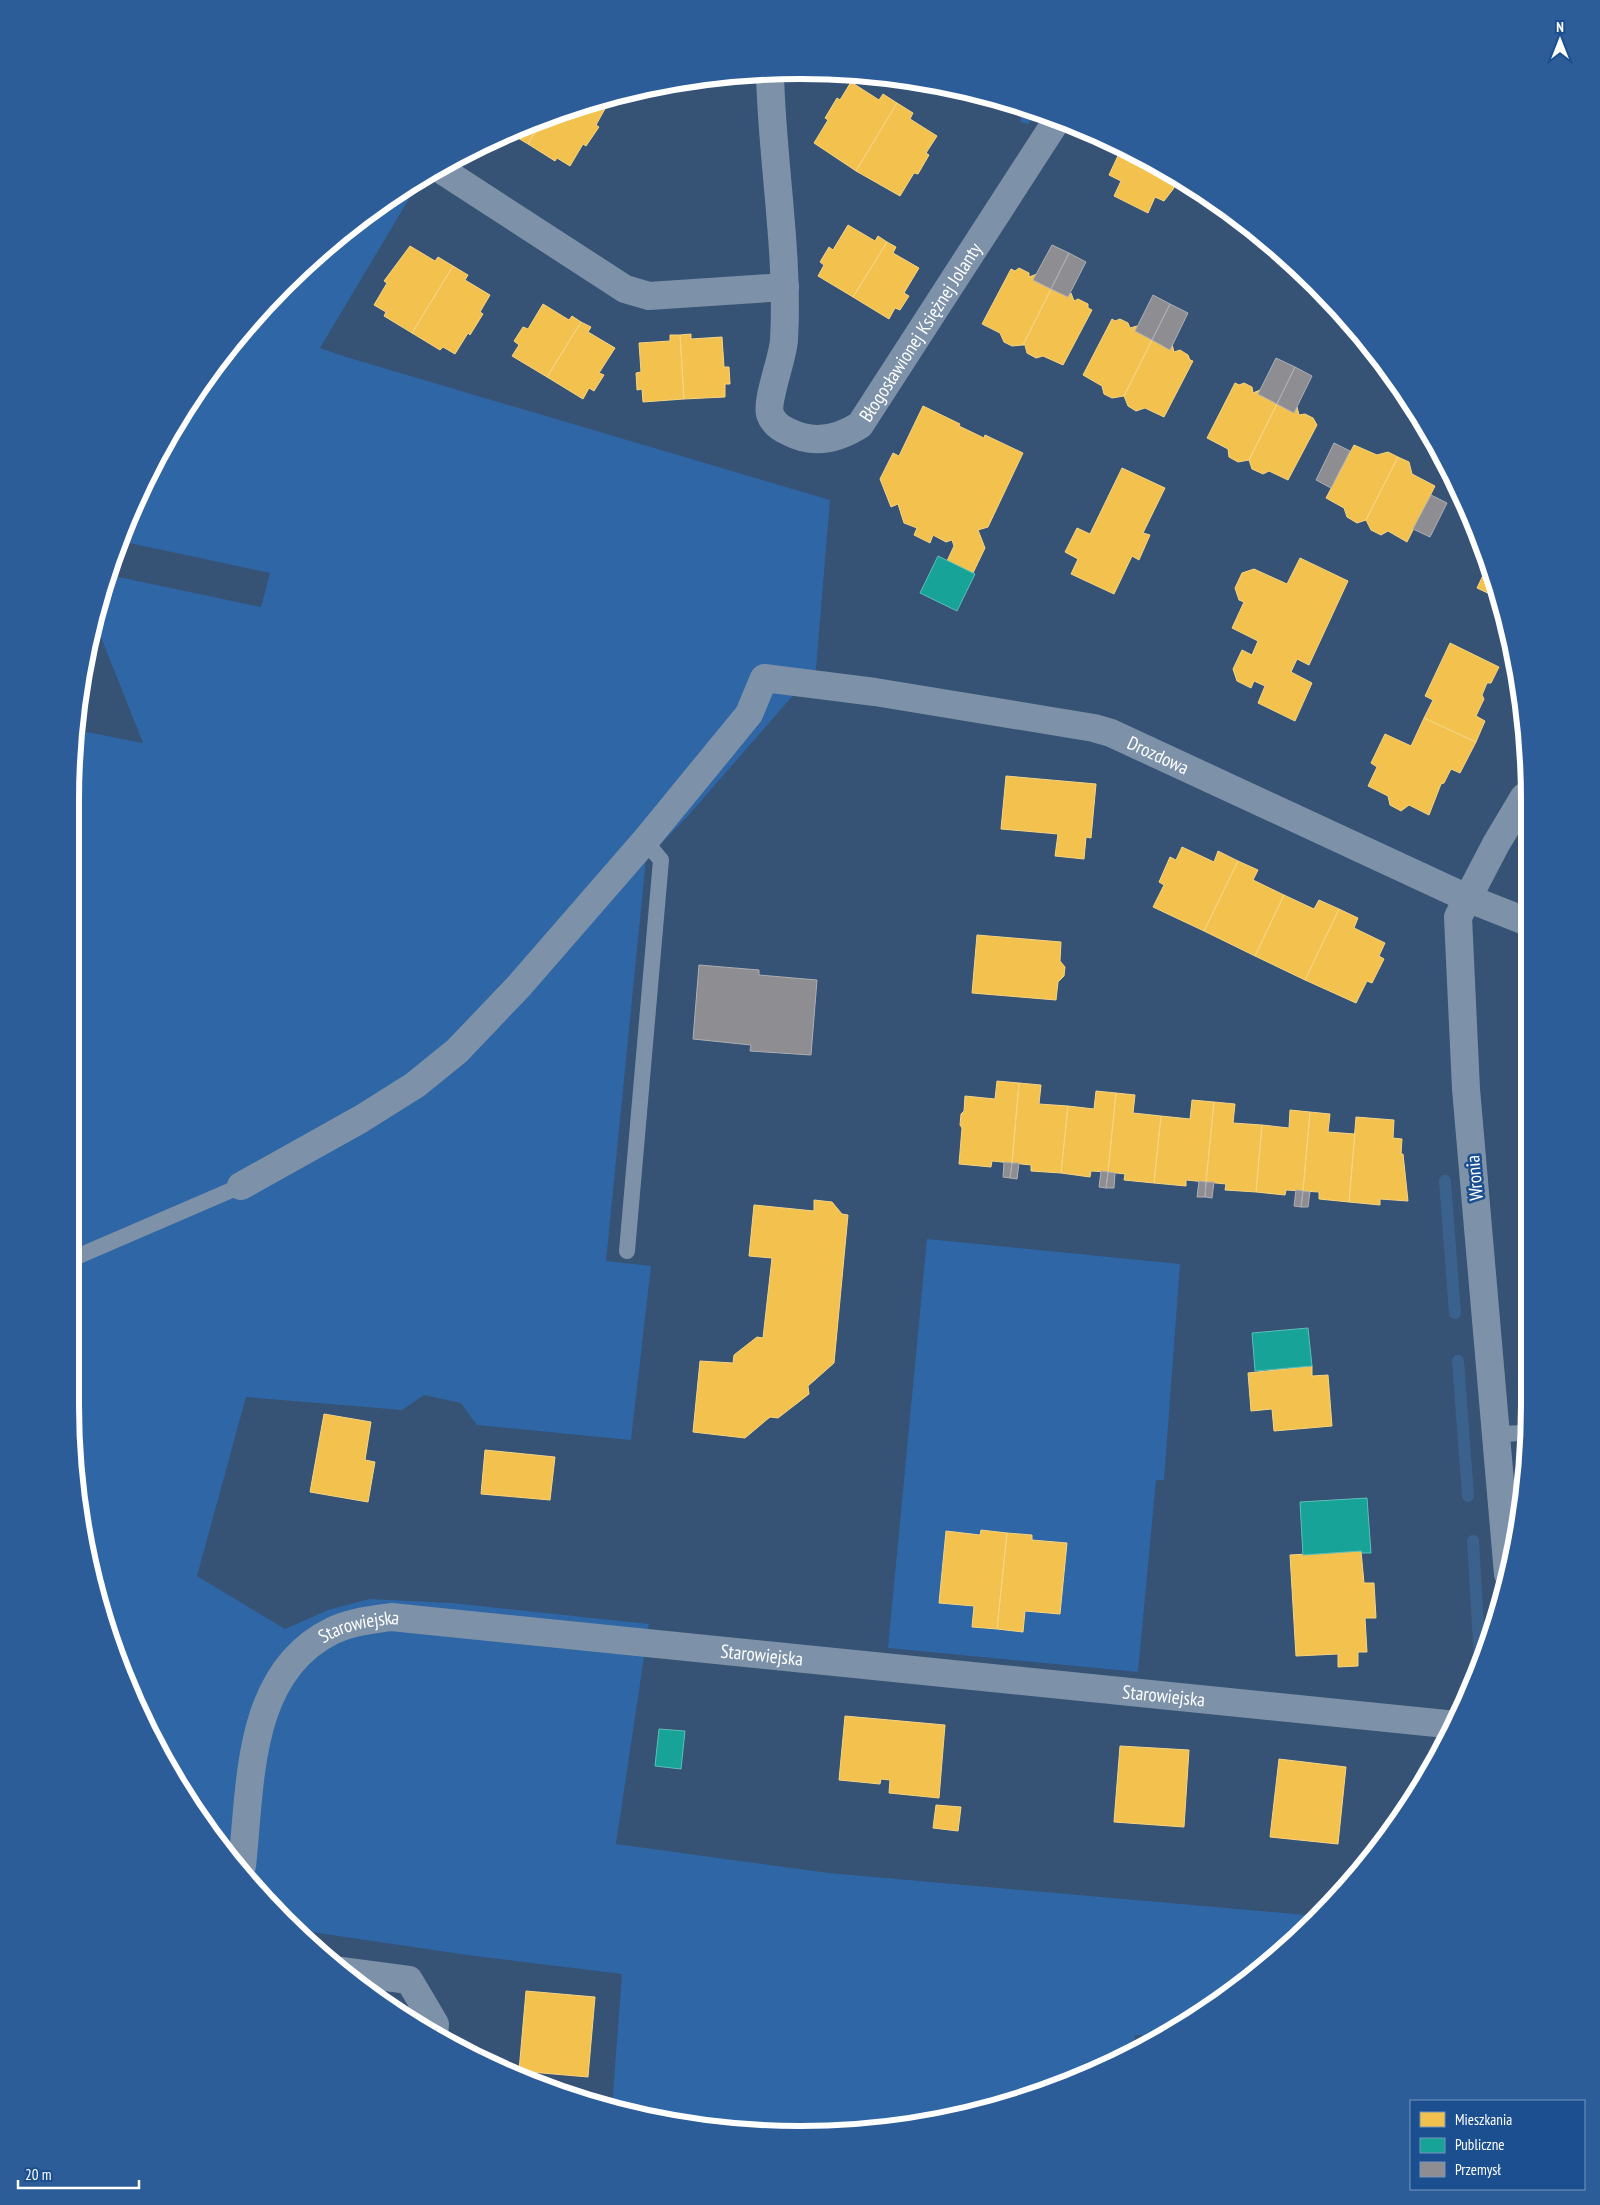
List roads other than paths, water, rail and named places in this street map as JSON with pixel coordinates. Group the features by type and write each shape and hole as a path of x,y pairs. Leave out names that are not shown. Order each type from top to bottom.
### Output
{"street":[{"name":"Błogosławionej Księżnej Jolanty","path":"770,80 784,287 784,342 771,400 770,414 780,428 800,438 824,440 844,434 860,425 1054,125"},
{"path":"445,172 625,289 649,296 784,287"},
{"name":"Drozdowa","path":"645,840 749,714 764,678 875,692 1094,728 1111,733 1467,898 1521,919"},
{"name":"Wronia","path":"1506,1551 1466,1089 1458,917 1521,802"},
{"path":"240,1186 369,1114 415,1085 457,1051 519,986 645,840"},
{"name":"Starowiejska","path":"243,1862 260,1723 270,1694 284,1671 306,1647 332,1631 360,1621 391,1617 1447,1724"},
{"path":"356,1973 409,1980 435,2024 435,2027"}],"lane":[{"path":"628,1251 661,860 645,840"},
{"path":"79,1256 240,1186"},
{"path":"1495,1434 1520,1433"}],"waterway":[{"path":"1445,1181 1455,1313"},
{"path":"1458,1361 1468,1496"},
{"path":"1473,1541 1479,1647"}]}
